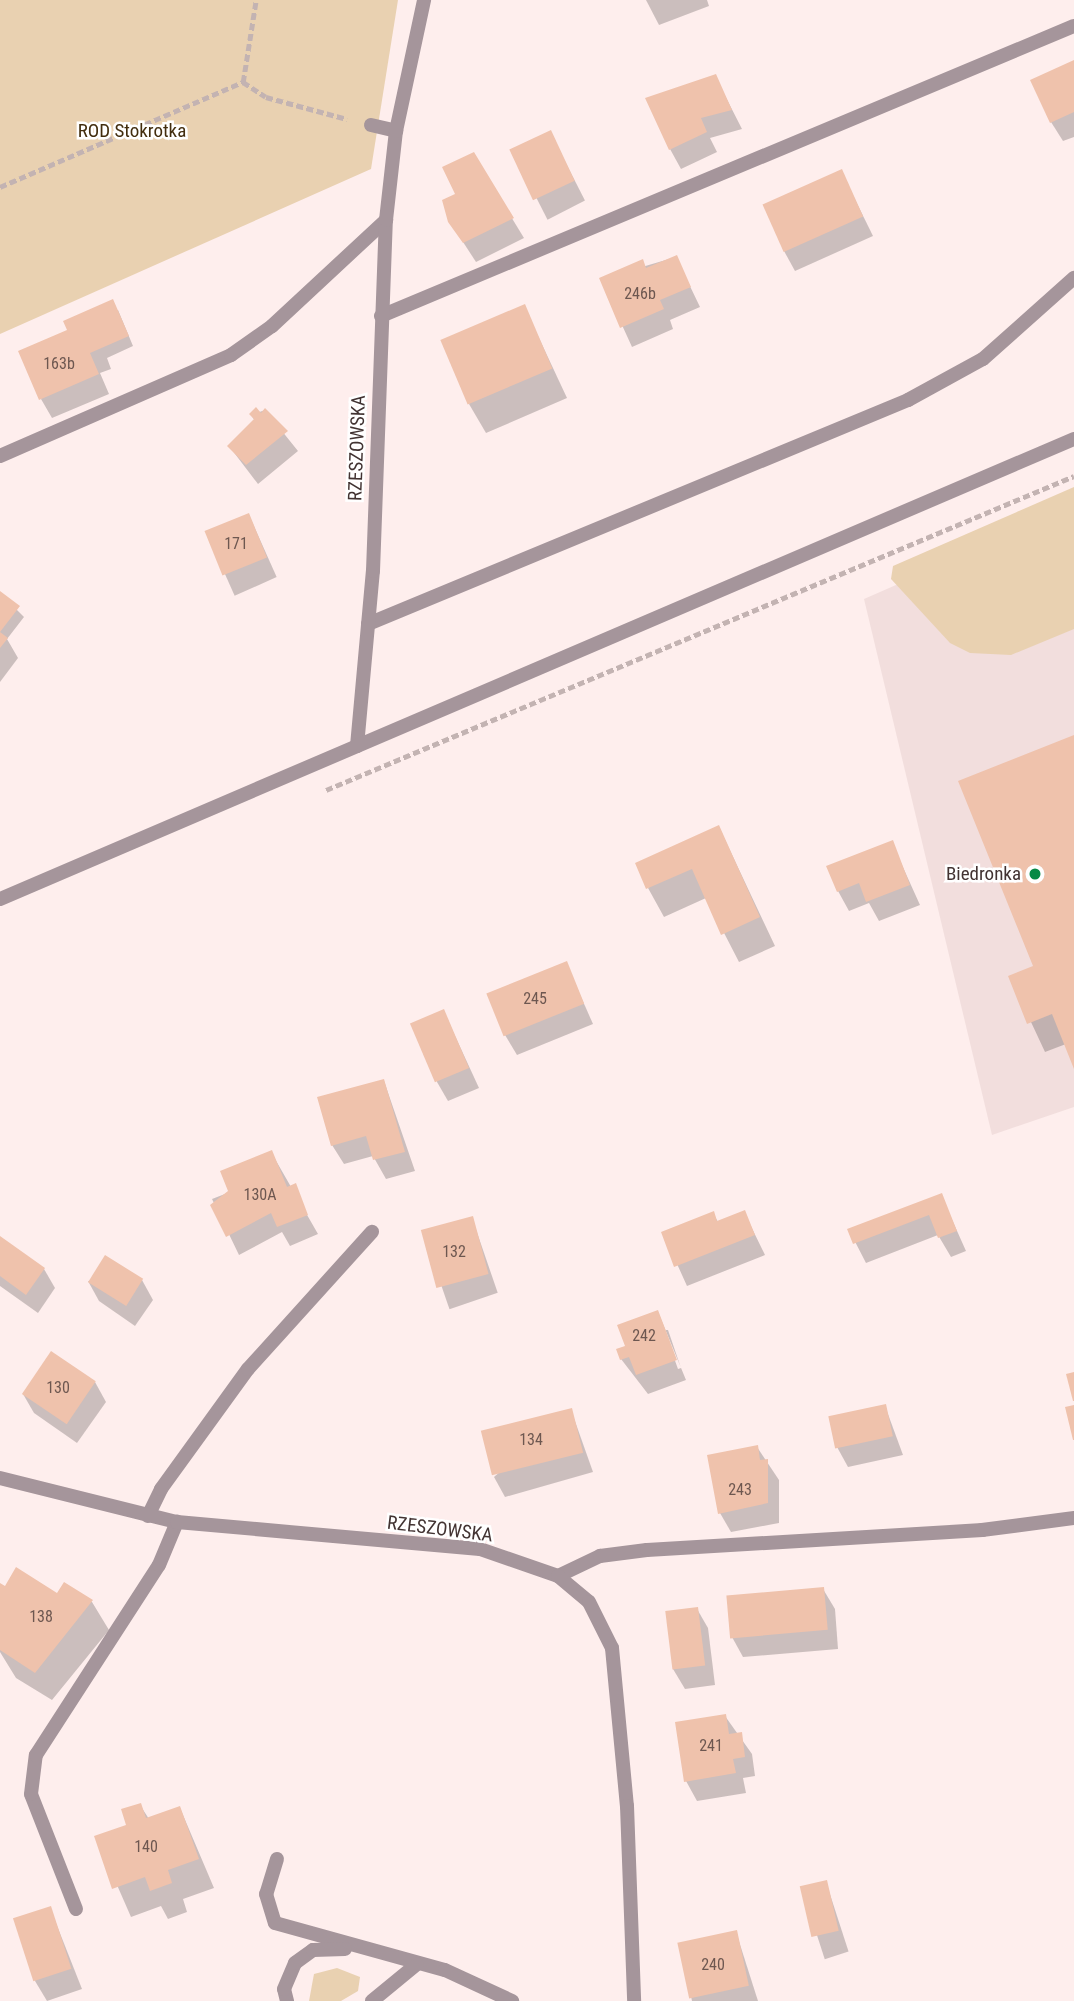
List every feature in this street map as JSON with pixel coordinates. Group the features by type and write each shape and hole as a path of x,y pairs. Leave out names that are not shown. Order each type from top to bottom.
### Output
{"street":[{"name":"RZESZOWSKA","path":"357,746 368,624 386,220 396,131 424,0"},
{"path":"380,316 1074,26"},
{"path":"371,125 396,131"},
{"path":"0,456 231,355 272,326 386,220"},
{"path":"368,624 908,400 983,359 1074,278"},
{"path":"0,899 1074,439"},
{"path":"148,1516 161,1489 248,1369 373,1232"},
{"name":"RZESZOWSKA","path":"0,1478 177,1522 480,1549 558,1576 589,1602 612,1648 627,1806 634,2001"},
{"path":"558,1576 600,1556 647,1550 982,1530 1074,1518"},
{"path":"76,1909 30,1794 36,1755 159,1566 177,1522"},
{"path":"277,1859 266,1894 275,1923 417,1964 512,2001"},
{"path":"288,2001 286,1977 313,1950 381,1955"},
{"path":"372,2001 417,1964"}],"path":[{"path":"243,82 256,0"},
{"path":"243,82 266,97 371,125"},
{"path":"0,187 243,82"},
{"path":"318,792 1074,476"}],"shaded area":[{"path":"1074,507 1074,1107 992,1135 864,599"}],"green space":[{"name":"ROD Stokrotka","path":"0,0 398,0 371,169 0,334"},
{"path":"1074,487 1074,629 1011,655 970,653 950,643 891,579 893,566"},
{"path":"337,1968 360,1977 358,1991 341,2001 309,2001 314,1974"}],"building":[{"path":"1074,60 1074,112 1050,123 1030,80"},
{"path":"716,74 732,110 701,118 707,132 669,150 645,98"},
{"path":"551,130 575,181 533,200 509,149"},
{"path":"474,152 514,218 463,243 448,222 442,200 455,194 442,167"},
{"path":"842,169 863,217 784,252 763,204"},
{"path":"677,255 691,287 660,300 664,309 620,328 599,278 643,259 646,268"},
{"path":"113,299 129,336 90,353 99,374 39,400 18,351 67,330 63,321"},
{"path":"525,304 552,368 468,404 440,340"},
{"path":"256,407 261,413 265,408 288,431 246,465 227,446 254,419 249,414"},
{"path":"249,513 267,558 222,575 204,531"},
{"path":"0,591 20,606 0,632"},
{"path":"0,632 8,638 0,648"},
{"name":"Biedronka","path":"1074,735 1074,1069 1052,1014 1027,1024 1008,976 1033,966 958,781"},
{"path":"719,825 760,917 721,935 692,869 646,889 635,863"},
{"path":"893,840 910,885 866,902 859,883 837,892 826,866"},
{"path":"567,961 584,1004 504,1036 486,994"},
{"path":"444,1009 469,1068 435,1082 410,1023"},
{"path":"384,1079 405,1152 373,1160 366,1136 331,1146 317,1097"},
{"path":"272,1150 287,1187 296,1183 308,1215 277,1227 271,1213 226,1237 210,1205 228,1191 220,1171"},
{"path":"942,1193 957,1231 938,1238 929,1215 853,1244 847,1229"},
{"path":"745,1210 755,1235 674,1267 661,1232 714,1211 717,1221"},
{"path":"473,1216 489,1274 436,1288 421,1230"},
{"path":"0,1236 45,1268 26,1295 0,1276"},
{"path":"105,1255 143,1279 126,1306 88,1282"},
{"path":"658,1310 677,1360 636,1375 629,1357 620,1360 616,1349 625,1346 617,1325"},
{"path":"51,1351 96,1381 67,1424 22,1394"},
{"path":"1074,1372 1074,1401 1073,1401 1066,1374"},
{"path":"886,1404 893,1436 835,1449 828,1416"},
{"path":"1074,1405 1074,1440 1073,1440 1065,1407"},
{"path":"572,1408 583,1453 492,1475 481,1431"},
{"path":"758,1445 760,1460 768,1459 768,1503 718,1514 707,1455"},
{"path":"16,1567 57,1593 64,1582 93,1600 35,1673 0,1650 0,1583 5,1586"},
{"path":"824,1587 828,1630 730,1638 726,1596"},
{"path":"698,1607 705,1666 672,1670 665,1611"},
{"path":"726,1714 729,1734 742,1732 745,1757 733,1759 736,1773 684,1782 675,1722"},
{"path":"141,1803 146,1818 180,1806 199,1859 168,1870 172,1883 150,1891 145,1877 112,1889 94,1836 126,1825 121,1809"},
{"path":"827,1880 839,1931 811,1937 800,1886"},
{"path":"51,1906 71,1969 33,1981 13,1918"},
{"path":"737,1930 749,1986 689,1998 677,1943"}],"place":[{"name":"Biedronka","path":"1035,874"}]}
